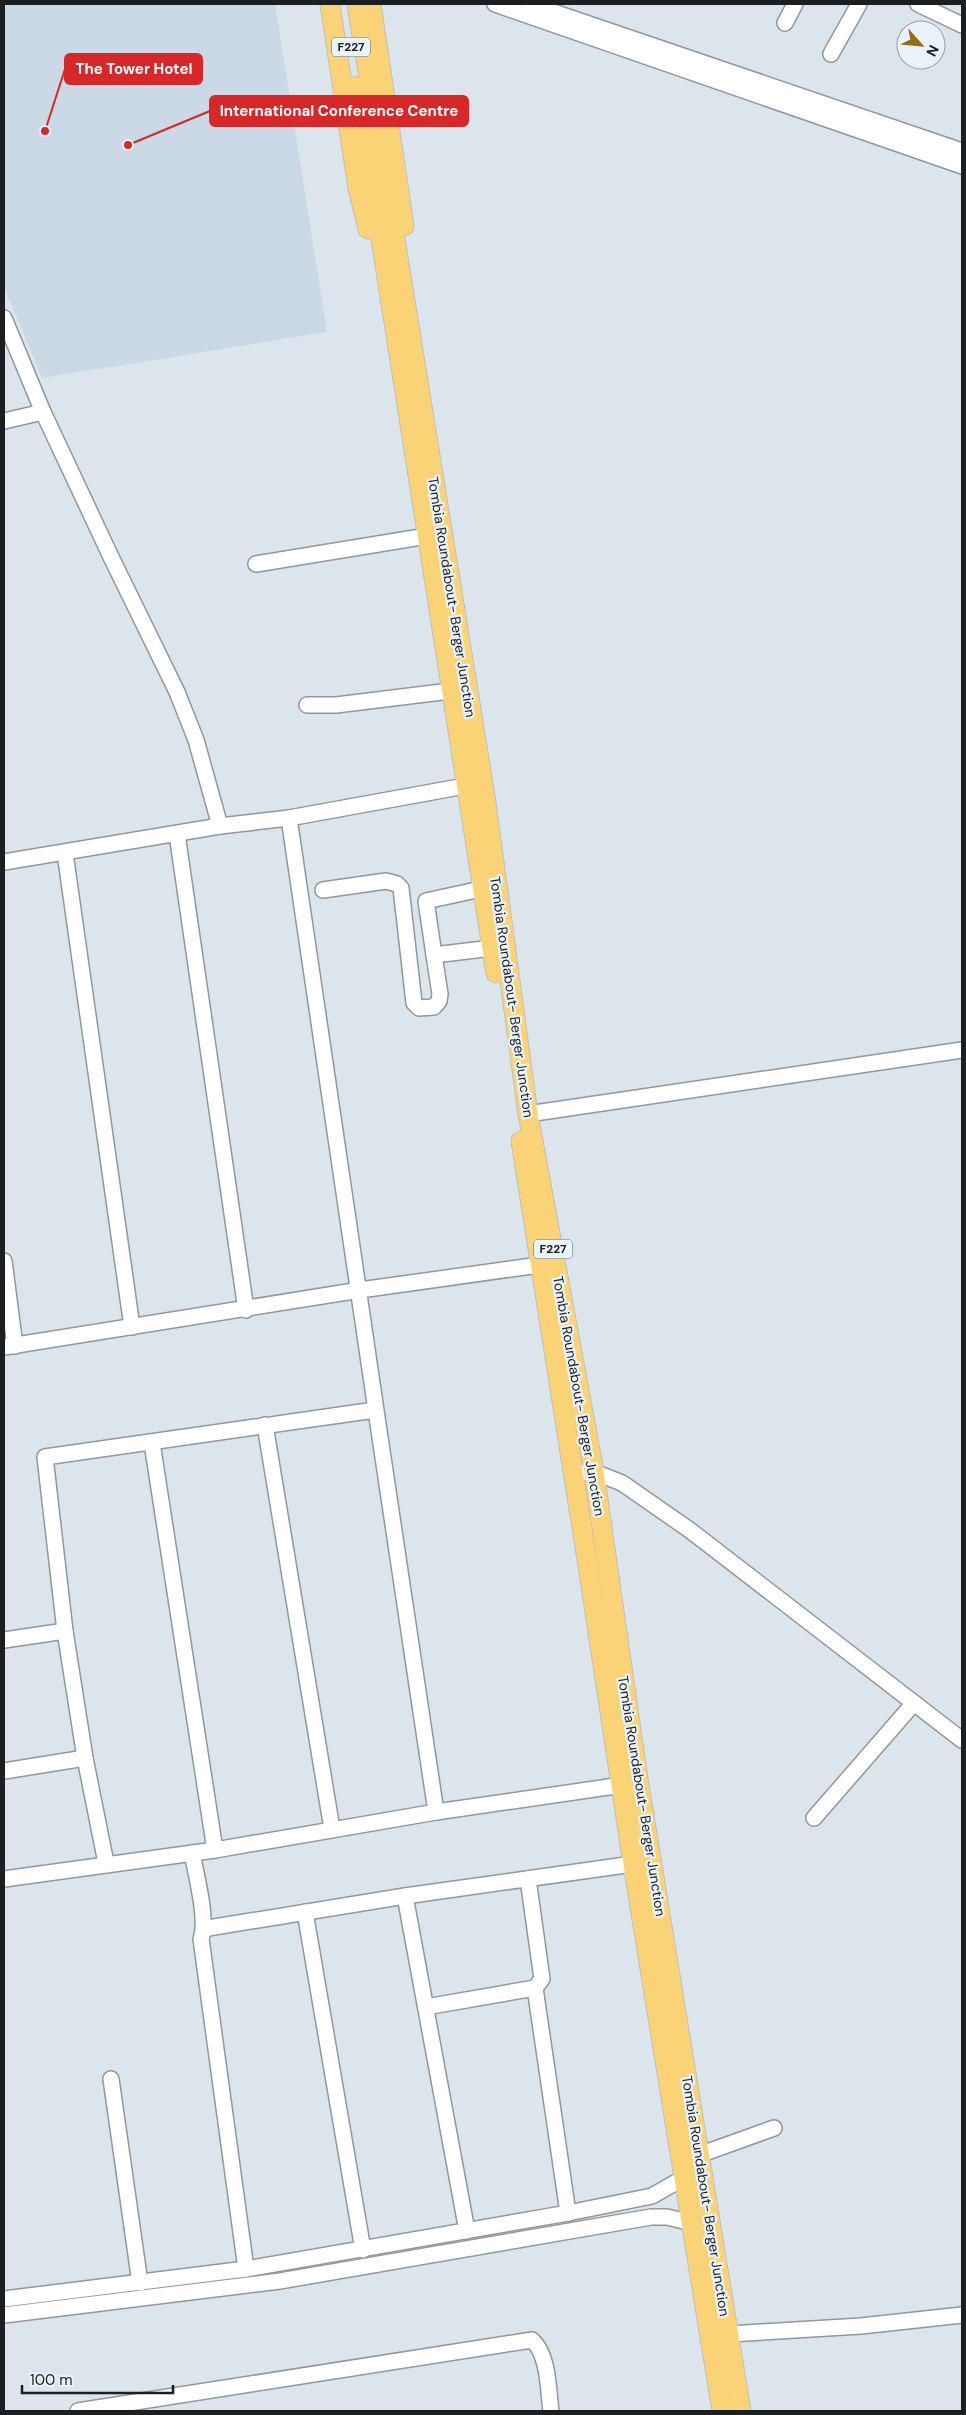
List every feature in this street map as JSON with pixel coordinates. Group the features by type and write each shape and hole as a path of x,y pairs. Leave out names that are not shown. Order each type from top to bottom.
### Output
{"main road":[{"path":"330,4 358,188 366,223 386,276"},
{"name":"F227","path":"344,4 364,88"},
{"name":"F227","path":"357,4 364,88"},
{"path":"371,4 401,196 414,322 412,344"},
{"name":"Tombia Roundabout- Berger Junction","path":"364,88 386,276 426,536 450,691 474,785 481,889 492,948 539,1265 633,1864 722,2411"},
{"name":"Tombia Roundabout- Berger Junction","path":"364,88 412,344 474,785 528,1114 594,1472 638,1779 741,2411"}],"street":[{"path":"496,4 962,166"},
{"path":"530,4 962,151"},
{"path":"784,23 795,4"},
{"path":"832,54 859,4"},
{"path":"918,4 960,20"},
{"path":"4,318 43,412 177,692 196,740 220,826"},
{"path":"4,421 43,412"},
{"path":"256,564 426,536"},
{"path":"307,705 336,705 450,691"},
{"path":"5,859 65,852 220,826 289,818 474,785"},
{"path":"289,818 360,1290 374,1410 436,1812"},
{"path":"177,834 246,1310"},
{"path":"65,852 132,1327"},
{"path":"323,890 386,881 397,884 401,888 426,900 481,889"},
{"path":"401,888 414,1003 419,1008 434,1007 440,998 426,900"},
{"path":"434,956 492,948"},
{"path":"528,1114 962,1050"},
{"path":"4,1261 10,1346 246,1310 360,1290 539,1265"},
{"path":"106,1863 85,1758 65,1631 45,1457 374,1410"},
{"path":"265,1425 332,1829"},
{"path":"152,1443 215,1850"},
{"path":"573,1473 594,1472 622,1483 692,1531 962,1740"},
{"path":"4,1640 65,1631"},
{"path":"814,1818 914,1703"},
{"path":"4,1770 85,1758"},
{"path":"4,1879 106,1863 215,1850 436,1812 622,1785"},
{"path":"192,1853 203,1932 201,1939 246,2269"},
{"path":"203,1932 208,1928 405,1896 633,1864"},
{"path":"426,2007 535,1988 542,1979 528,1879"},
{"path":"405,1896 466,2231"},
{"path":"304,1912 363,2250"},
{"path":"535,1988 568,2213"},
{"path":"111,2079 140,2283"},
{"path":"700,2155 774,2128"},
{"path":"4,2298 246,2269 363,2250 652,2196 685,2177"},
{"path":"4,2315 300,2278 651,2217 668,2217 692,2223"},
{"path":"298,2260 300,2278"},
{"path":"729,2334 861,2326 962,2315"},
{"path":"78,2411 532,2340 538,2345 542,2356 551,2411"}],"shaded area":[{"path":"4,4 275,4 327,332 42,378 4,287"}],"place":[{"name":"The Tower Hotel","path":"45,131"},
{"name":"International Conference Centre","path":"128,145"}]}
